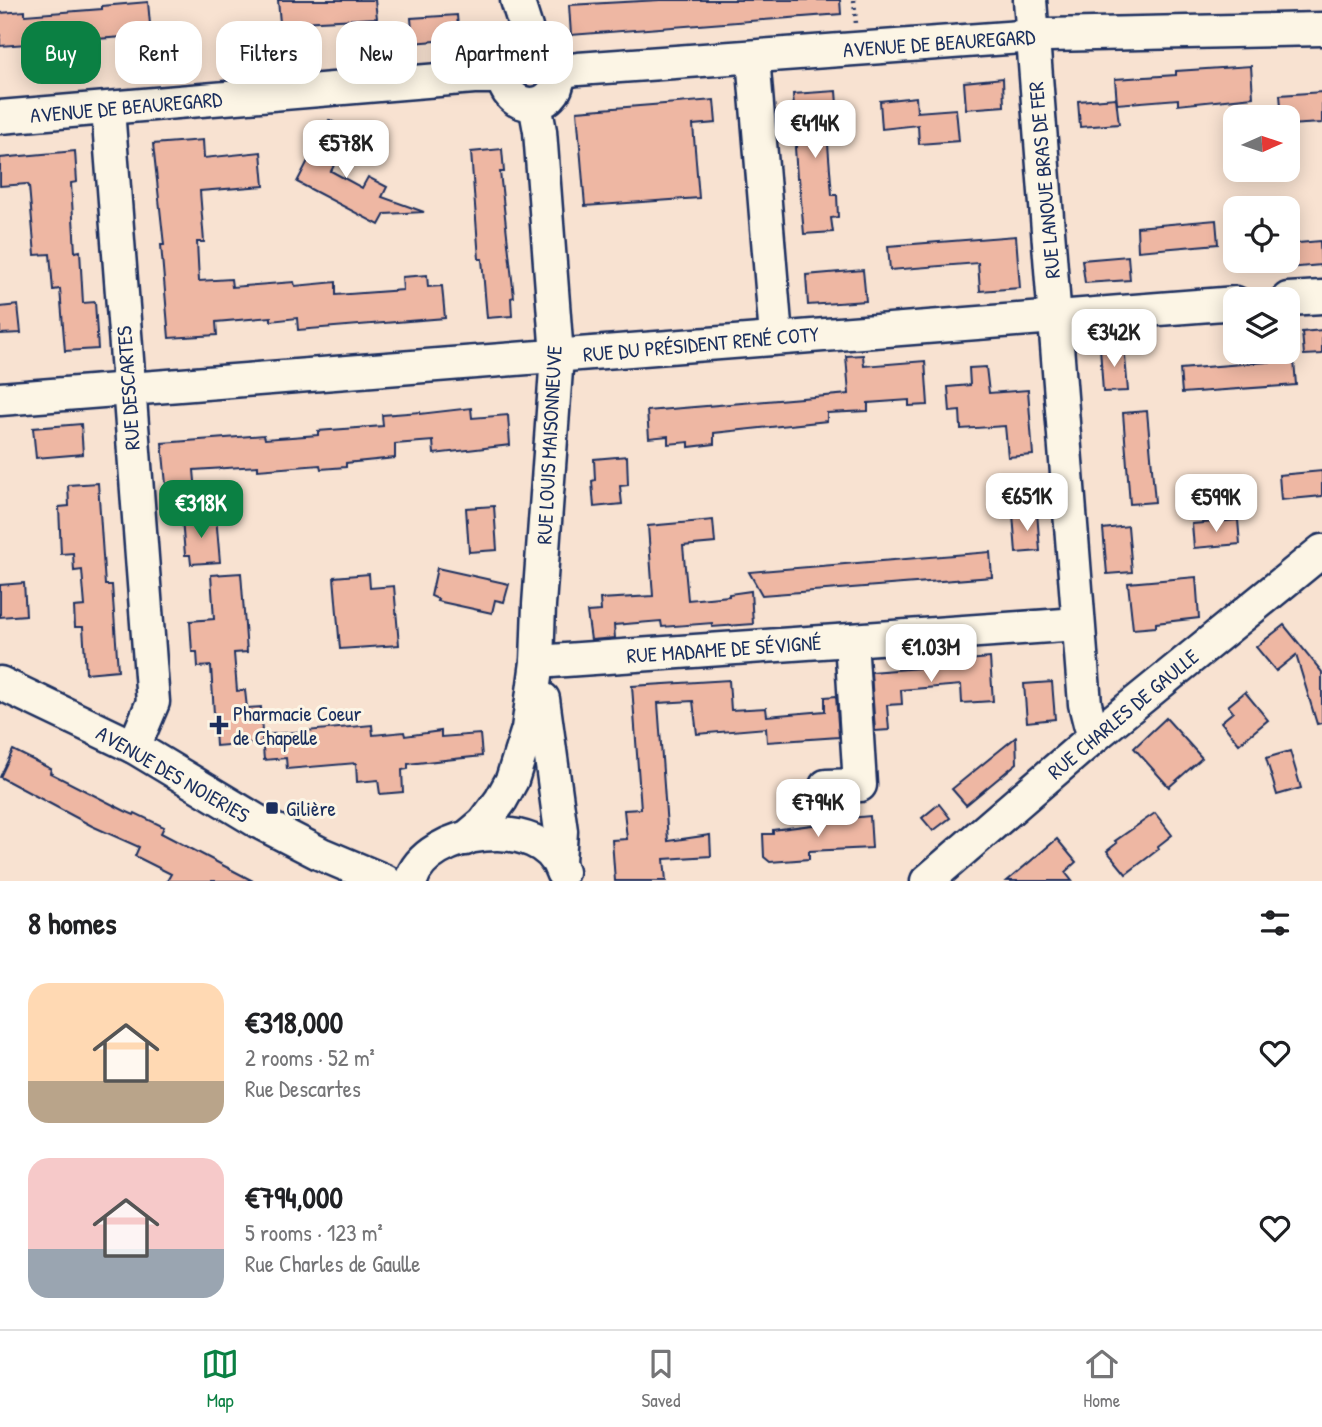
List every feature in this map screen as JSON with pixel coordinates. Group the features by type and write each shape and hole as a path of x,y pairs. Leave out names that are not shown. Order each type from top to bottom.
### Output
{"street":[{"path":"517,0 524,21"},
{"name":"RUE LANOUE BRAS DE FER","path":"1030,0 1086,705 1090,724 1096,735"},
{"name":"AVENUE DE BEAUREGARD","path":"573,70 1033,36 1322,29"},
{"path":"753,57 776,337"},
{"name":"AVENUE DE BEAUREGARD","path":"0,117 431,81"},
{"path":"506,84 513,98 535,104 550,96 556,84"},
{"name":"RUE LOUIS MAISONNEUVE","path":"465,839 484,823 512,780 528,729 537,662 557,356 542,145 535,104"},
{"name":"RUE DESCARTES","path":"108,108 153,702 134,747"},
{"path":"1300,298 1322,297"},
{"name":"RUE DU PRÉSIDENT RENÉ COTY","path":"0,399 1223,304"},
{"name":"RUE CHARLES DE GAULLE","path":"927,881 1096,735 1322,551"},
{"name":"RUE MADAME DE SÉVIGNÉ","path":"537,662 1079,624"},
{"path":"826,786 860,785 851,640"},
{"name":"RUE LOUIS MAISONNEUVE","path":"537,662 561,831 561,871"},
{"name":"AVENUE DES NOIERIES","path":"0,683 134,747 257,821 321,854 386,881"},
{"path":"411,881 420,862 437,849 465,839 504,834 522,836 549,849 561,871"}],"building":[{"path":"278,0 375,0 377,18 280,21"},
{"path":"660,0 840,0 841,14 573,35 569,5"},
{"path":"148,2 150,21 115,21 115,38 101,39 101,21 21,21 21,44 0,46 0,13 25,11 25,15 102,9 102,6"},
{"path":"457,15 458,21 431,21 431,41 417,43 417,21 411,21 411,18"},
{"path":"1251,66 1253,97 1178,105 1178,99 1117,104 1115,79 1176,75 1176,71"},
{"path":"1003,78 1004,106 966,109 964,82"},
{"path":"836,91 838,118 826,119 832,195 837,195 838,217 831,218 833,232 804,234 797,178 793,94"},
{"path":"1322,92 1322,123 1300,124 1300,105 1281,105 1280,95"},
{"path":"916,97 917,112 956,109 959,141 919,144 918,125 882,129 880,101"},
{"path":"1116,98 1119,124 1080,127 1078,101"},
{"path":"714,100 716,123 693,125 699,198 585,206 577,111"},
{"path":"329,120 352,132 331,171 362,188 368,177 387,187 382,197 424,212 385,214 379,225 297,182"},
{"path":"203,140 204,158 261,152 264,186 200,191 204,242 197,242 199,281 231,279 232,287 336,282 336,295 403,290 402,277 427,275 428,287 442,286 445,318 298,330 297,318 271,321 271,317 216,322 217,335 169,338 161,245 164,245 153,144"},
{"path":"502,149 504,172 500,172 514,297 511,298 512,316 487,318 482,259 479,259 471,152"},
{"path":"75,151 77,182 71,183 75,252 80,251 83,303 95,302 98,349 65,351 60,289 53,290 50,254 35,255 29,186 0,186 0,158"},
{"path":"1216,220 1218,244 1138,251 1137,227"},
{"path":"1016,236 1020,288 980,291 978,263 890,270 888,246"},
{"path":"1320,241 1321,265 1300,267 1300,243"},
{"path":"1128,256 1130,280 1085,283 1082,260"},
{"path":"863,270 866,301 808,305 806,275"},
{"path":"18,305 21,333 0,334 0,307"},
{"path":"1322,330 1322,354 1304,355 1302,332"},
{"path":"1124,345 1128,391 1103,392 1100,347"},
{"path":"863,355 864,366 925,361 928,405 909,406 909,400 868,403 868,411 827,413 827,421 714,433 714,444 689,447 689,442 668,444 668,436 649,438 647,411 849,394 846,356"},
{"path":"1243,364 1294,364 1296,385 1182,393 1180,369"},
{"path":"986,367 989,393 1028,390 1033,455 1008,457 1005,426 961,429 960,411 950,412 948,387 970,385 969,368"},
{"path":"471,408 472,418 508,415 510,445 434,454 433,441 395,444 395,458 346,463 346,467 321,469 320,465 258,470 258,466 194,470 196,492 167,495 162,443 264,435 265,439 318,435 318,431 383,426 382,415"},
{"path":"1147,411 1155,502 1130,504 1123,413"},
{"path":"81,424 83,454 36,458 33,428"},
{"path":"627,456 628,485 620,486 622,504 594,507 594,459"},
{"path":"1322,471 1322,496 1281,500 1279,475"},
{"path":"98,483 105,585 112,585 118,670 86,673 83,627 75,627 74,607 85,606 82,570 74,571 73,553 61,554 59,507 69,506 68,485"},
{"path":"494,506 497,550 469,552 466,508"},
{"path":"1037,512 1040,551 1016,553 1013,514"},
{"path":"216,516 220,562 191,564 190,555 185,555 182,519"},
{"path":"713,520 715,543 683,546 688,600 751,591 753,624 712,627 712,623 662,627 661,621 614,625 615,638 591,640 587,612 601,611 600,599 653,596 648,526"},
{"path":"1238,520 1240,544 1194,548 1192,524"},
{"path":"1128,526 1132,572 1107,574 1103,529"},
{"path":"990,552 992,577 762,595 749,572"},
{"path":"437,568 509,584 504,602 495,600 492,613 437,601 438,599 431,596"},
{"path":"241,573 247,652 234,653 237,691 245,690 247,708 261,707 262,735 372,725 373,735 404,732 405,736 441,731 441,737 480,734 482,756 408,764 408,769 402,770 403,792 380,794 378,780 357,782 356,763 287,769 286,758 264,760 263,742 216,746 211,666 198,667 197,652 192,652 190,621 214,619 211,575"},
{"path":"369,574 370,588 394,586 399,645 340,649 334,577"},
{"path":"1196,577 1199,618 1156,623 1156,627 1133,629 1128,583"},
{"path":"24,583 26,615 0,617 0,585"},
{"path":"1284,625 1322,672 1322,723 1317,724 1296,655 1276,671 1256,647"},
{"path":"990,658 993,701 962,703 961,685 901,690 902,704 887,705 889,730 875,731 871,672 919,668 919,664"},
{"path":"729,680 731,710 766,708 767,716 825,711 825,697 836,696 839,737 767,742 766,728 697,734 693,701 658,703 668,841 710,835 711,856 664,859 666,881 615,881 612,840 627,839 624,810 641,809 632,686"},
{"path":"1052,682 1055,719 1027,722 1024,684"},
{"path":"1245,692 1268,720 1239,744 1221,722 1233,712 1228,706"},
{"path":"1166,718 1202,758 1169,787 1134,748"},
{"path":"1016,737 1017,763 966,805 952,789"},
{"path":"13,750 51,769 50,773 125,811 164,827 161,833 253,881 167,881 171,874 135,856 139,847 92,826 0,777"},
{"path":"1290,751 1301,788 1277,795 1266,758"},
{"path":"939,804 950,818 933,831 922,818"},
{"path":"1155,813 1172,835 1158,846 1159,849 1126,874 1107,851 1117,843 1115,841"},
{"path":"870,816 872,848 809,851 809,859 770,862 764,857 763,834 773,834 773,830 827,823 827,820"},
{"path":"1057,839 1076,862 1065,872 1072,881 1007,881"}],"place":[{"name":"Pharmacie Coeur de Chapelle","path":"219,725"},
{"name":"Gilière","path":"272,808"}]}
